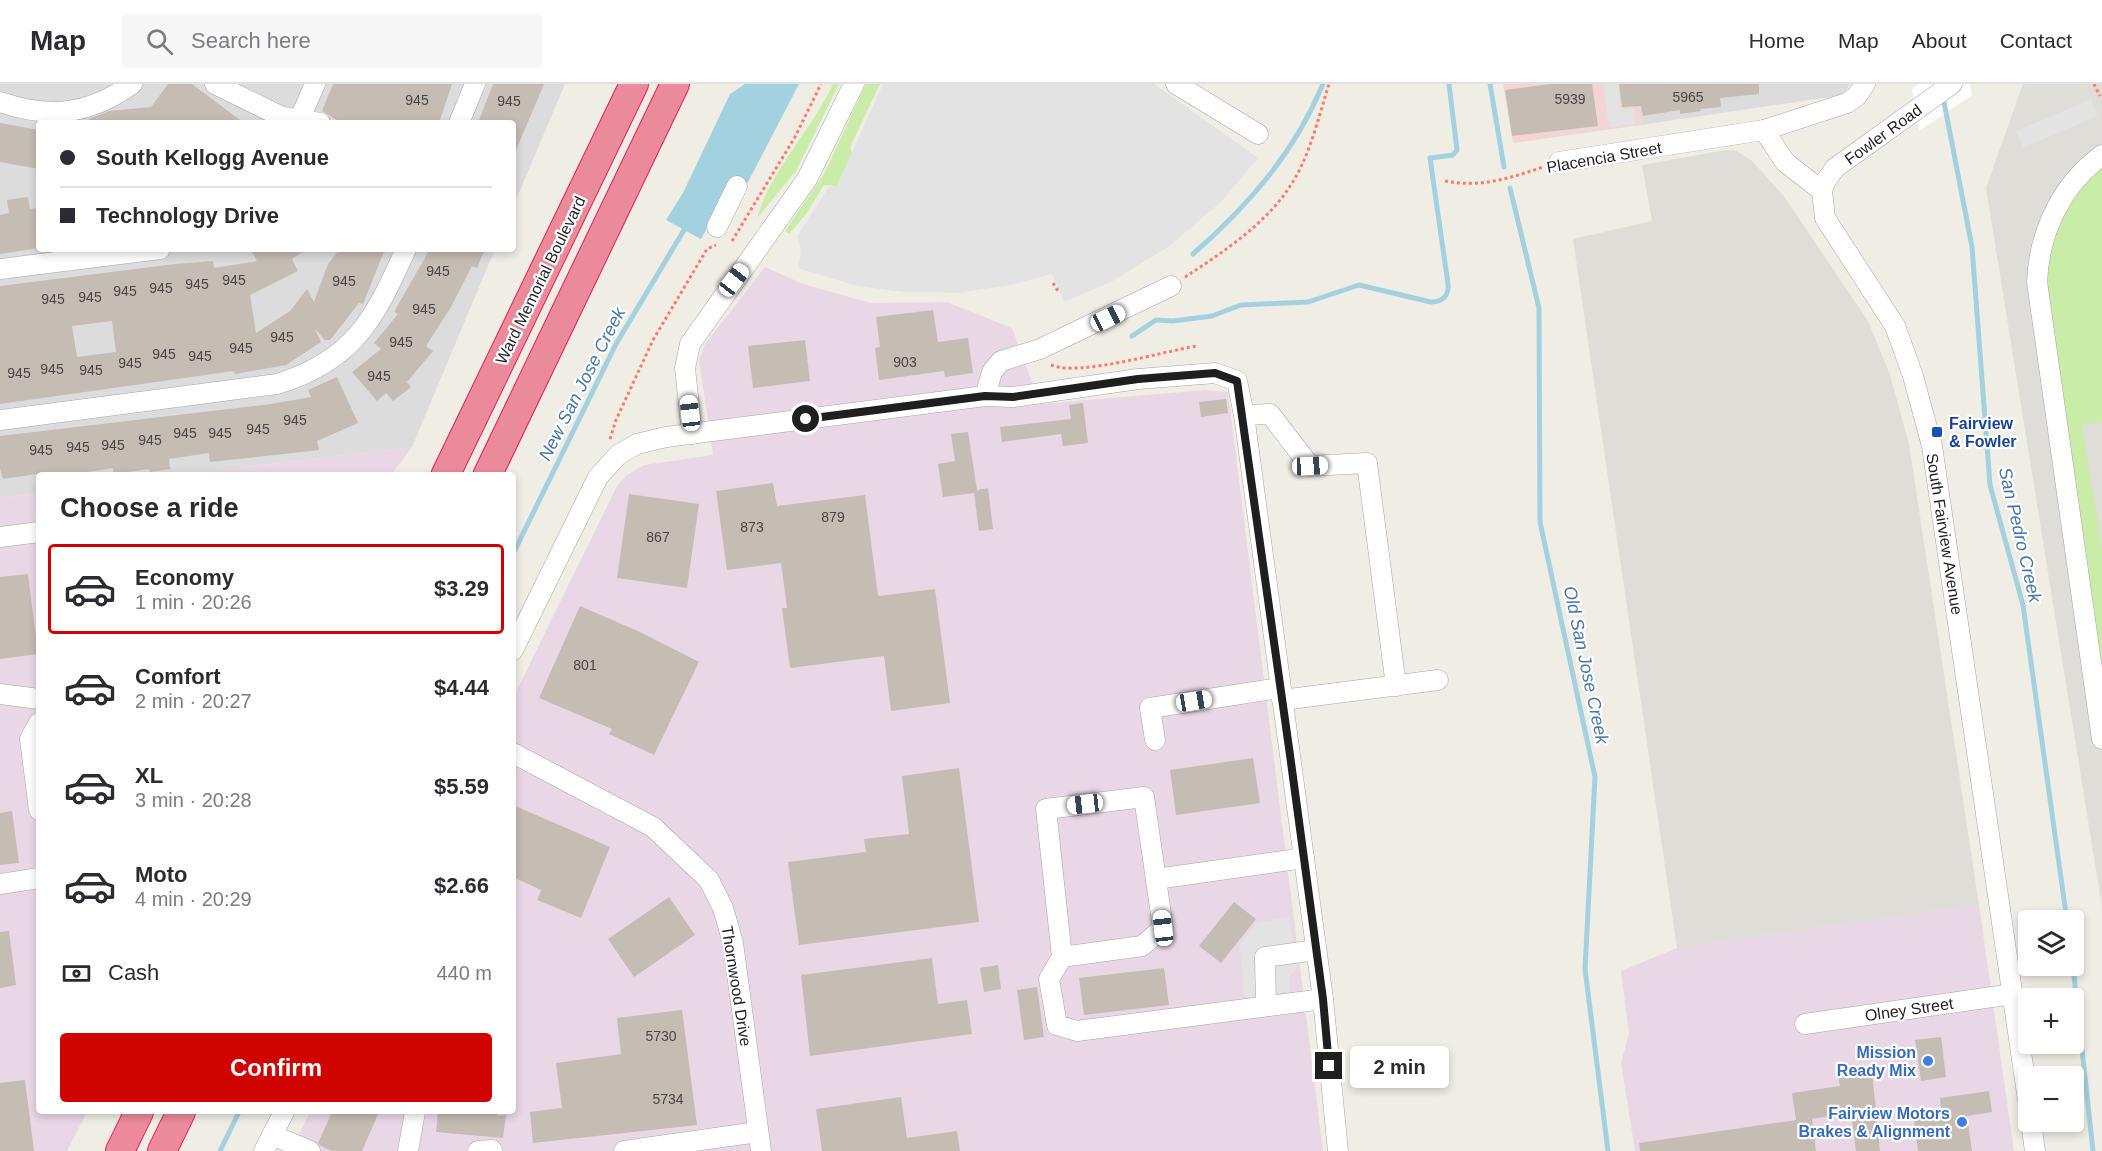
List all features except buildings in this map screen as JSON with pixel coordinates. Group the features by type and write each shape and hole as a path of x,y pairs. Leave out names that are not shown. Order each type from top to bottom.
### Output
{"highway":[{"name":"Ward Memorial Boulevard","path":"448,472 634,84"},
{"path":"489,472 675,84"},
{"path":"120,1151 138,1114"},
{"path":"162,1151 180,1114"}],"street":[{"path":"0,102 25,111 56,113 74,111 111,99 132,84"},
{"path":"215,84 282,117 295,120"},
{"path":"299,120 315,84"},
{"path":"460,120 475,84"},
{"path":"692,434 685,368 690,344 807,179 854,84"},
{"path":"1176,84 1204,90 1258,134"},
{"path":"1822,191 1785,162 1764,130 1847,103 1857,96 1865,84"},
{"name":"Fowler Road","path":"1822,191 1825,182 1835,168 1952,84"},
{"name":"Placencia Street","path":"1559,162 1764,130"},
{"path":"2102,155 2081,173 2052,216 2041,247 2037,282 2102,739"},
{"path":"717,227 737,186"},
{"name":"South Fairview Avenue","path":"1822,191 1822,210 1829,226 1895,326 1918,393 1932,446 2023,1066"},
{"path":"0,270 137,252"},
{"path":"0,420 278,384 304,376 334,358 366,326 382,304 405,252"},
{"path":"985,396 992,372 1001,361 1040,349 1171,286"},
{"path":"516,644 591,489 605,467 618,454 637,444 692,434 985,396 1013,397 1138,379 1215,373 1237,381 1244,415 1323,999 1338,1151"},
{"path":"1244,415 1270,414 1310,466 1367,463 1396,686"},
{"path":"0,537 36,532"},
{"path":"1155,740 1150,708 1281,694 1396,686 1438,680"},
{"path":"0,694 36,699"},
{"path":"36,728 30,739 36,786"},
{"name":"Thornwood Drive","path":"516,755 653,827 708,880 723,908 733,943 759,1142"},
{"path":"1062,957 1142,946 1163,928 1144,797 1046,809 1062,957 1049,979 1057,1025 1077,1031 1323,999"},
{"path":"1156,879 1304,858"},
{"path":"0,884 36,878"},
{"path":"1266,1005 1265,957 1316,951"},
{"name":"Olney Street","path":"1804,1024 2013,994"},
{"path":"283,1114 268,1143 310,1151"},
{"path":"408,1151 415,1114"},
{"path":"2032,1132 2035,1151"},
{"path":"624,1151 759,1142"}],"path":[{"path":"732,241 795,137 821,84"},
{"path":"1171,286 1222,252 1274,207 1294,180 1303,162 1329,84"},
{"path":"2094,84 2100,96"},
{"name":"Placencia Street","path":"1445,182 1471,184 1501,181 1559,162"},
{"path":"618,454 610,440 613,428 661,325 707,249 732,241 748,244 756,250"},
{"path":"1053,283 1058,291"},
{"path":"1040,349 1048,363 1065,368 1150,356 1197,346"}],"shaded area":[{"path":"0,84 565,84 516,200 516,120 36,120 36,252 494,252 412,447 203,472 36,472 36,493 0,498"},
{"path":"883,84 1154,84 1258,158 1220,203 1168,247 1111,282 1064,302 1052,274 1010,285 956,293 904,292 857,286 798,268 801,250 797,236 829,187 837,186"},
{"path":"1503,84 1635,84 1641,125 1513,143"},
{"path":"1603,84 1618,84 1621,109 1634,108 1635,124 1609,127"},
{"path":"1635,84 1850,84 1843,95 1641,125"},
{"path":"2023,84 2102,84 2102,907 1986,188"},
{"path":"2091,99 2098,116 2023,148 2016,131"},
{"path":"1726,150 1737,151 1752,161 1783,195 1868,321 1890,375 1909,444 1979,905 1677,948 1573,239 1652,221 1642,165"},
{"path":"765,267 803,284 871,303 947,302 1012,328 1040,404 1206,390 1228,392 1323,1151 291,1151 309,1114 516,1114 516,692 617,486 627,475 644,465 713,455 699,360 705,344"},
{"path":"412,447 393,472 203,472"},
{"path":"36,493 36,1114 86,1114 67,1151 0,1151 0,498"},
{"path":"1979,905 2014,1151 1635,1151 1621,1063 1629,1034 1621,971 1677,948"},
{"path":"1289,917 1297,968 1289,977 1290,991 1244,997 1240,944 1257,923"}],"green space":[{"path":"833,84 839,84 796,171 757,218 772,183"},
{"path":"866,84 880,84 850,147 852,153 837,186 824,185 806,214 789,234 785,231 824,174"},
{"path":"2102,167 2102,422 2082,425 2102,548 2102,675 2047,281 2052,248 2063,218 2079,191"}],"water":[{"path":"745,84 799,84 746,186 715,213 701,239 666,220 683,193 730,94"}],"pier":[{"path":"1918,84 1970,84 1972,95 1919,131 1912,89"}],"waterway":[{"path":"1193,254 1233,217 1268,176 1299,132 1323,84"},
{"path":"1132,336 1156,320 1173,321 1212,316 1241,305 1308,302 1359,285 1431,302 1442,299 1446,295 1448,284 1430,158 1453,155 1457,150 1449,84"},
{"name":"Old San Jose Creek","path":"1490,84 1504,167"},
{"name":"San Pedro Creek","path":"1943,97 1972,247 1990,485 2023,605 2065,910"},
{"name":"Old San Jose Creek","path":"1510,188 1539,308 1540,522 1595,777 1585,969 1608,1151"},
{"name":"New San Jose Creek","path":"516,548 616,344 687,225"},
{"name":"San Pedro Creek","path":"2074,976 2093,1151"},
{"name":"New San Jose Creek","path":"220,1151 238,1114"}],"place":[{"name":"Fairview & Fowler","path":"1937,432"},
{"name":"Mission Ready Mix","path":"1928,1061"},
{"name":"Fairview Motors Brakes & Alignment","path":"1962,1122"}],"route":[{"path":"806,419 985,396 1013,397 1138,379 1215,373 1237,381 1244,415 1323,999 1329,1066"}]}
